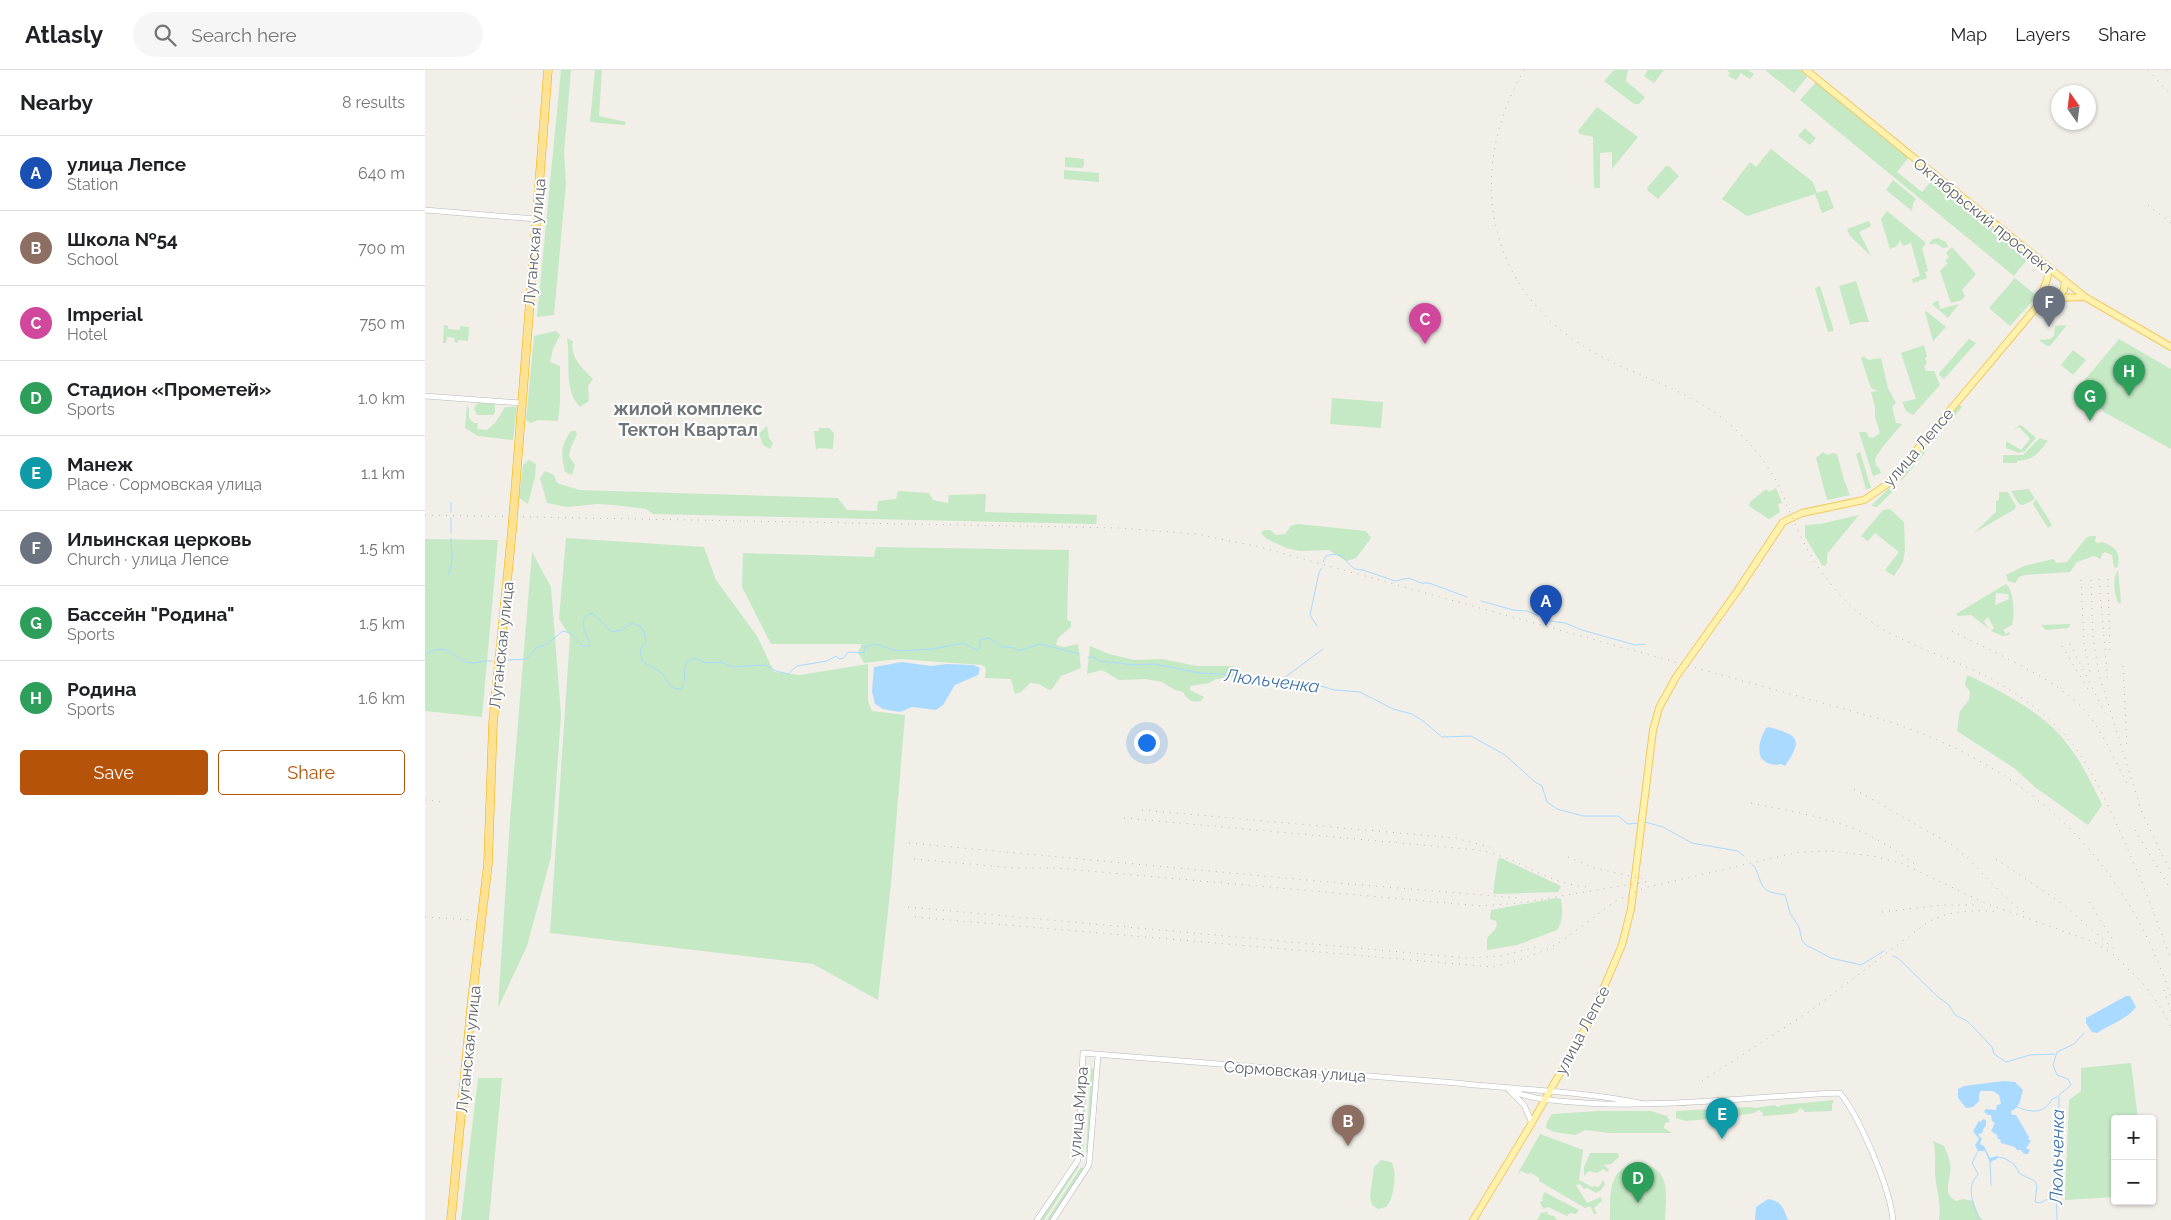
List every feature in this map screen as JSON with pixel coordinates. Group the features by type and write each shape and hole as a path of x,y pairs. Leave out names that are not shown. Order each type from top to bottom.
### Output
{"highway":[{"name":"Луганская улица","path":"451,1220 472,999 488,864 493,723 512,531 548,70"}],"main road":[{"name":"Октябрьский проспект","path":"1806,70 2085,298 2171,347"},
{"name":"улица Лепсе","path":"1473,1220 1545,1099 1597,1005 1622,945 1631,908 1653,730 1666,692 1738,590 1780,525 1802,513 1864,500 1877,493 1889,483 2040,303 2048,277 2048,269"},
{"path":"2040,303 2047,303 2064,290 2063,280 2051,280 2043,289"},
{"path":"2056,298 2072,296 2085,298"}],"street":[{"path":"425,210 536,219"},
{"path":"425,396 521,404"},
{"name":"Сормовская улица","path":"1083,1053 1098,1056 1447,1082 1506,1089 1550,1090 1643,1104"},
{"name":"улица Мира","path":"1037,1220 1078,1160 1083,1053"},
{"name":"улица Мира","path":"1053,1220 1089,1165 1098,1056"},
{"path":"1506,1089 1524,1105 1531,1123"},
{"name":"Сормовская улица","path":"1506,1089 1521,1095 1545,1099 1629,1106 1840,1093 1863,1134 1884,1183 1893,1220"}],"green space":[{"path":"561,70 571,70 564,153 566,183 554,315 537,317"},
{"path":"595,70 602,70 599,116 626,122 625,125 590,122"},
{"path":"1614,70 1628,70 1626,81 1645,97 1639,104 1634,104 1604,81"},
{"path":"1648,70 1664,70 1654,83 1644,76"},
{"path":"1727,70 1748,70 1754,74 1750,79 1741,73 1736,80 1728,76 1730,73"},
{"path":"1765,70 1801,70 1807,77 1794,93"},
{"path":"1817,81 1909,157 1897,172 1922,192 1934,178 2030,256 2014,276 1800,100"},
{"path":"1597,107 1638,137 1612,169 1612,152 1600,153 1600,188 1594,188 1593,137 1580,134 1578,131"},
{"path":"1805,128 1816,138 1810,145 1798,136"},
{"path":"1771,149 1813,182 1817,193 1827,190 1834,208 1822,213 1815,194 1747,216 1722,199 1750,162 1756,167"},
{"path":"1065,157 1084,159 1084,165 1082,168 1065,167"},
{"path":"1666,166 1669,166 1679,176 1658,199 1647,188"},
{"path":"1064,170 1099,173 1099,182 1064,179"},
{"path":"1893,180 1916,199 1913,203 1912,211 1886,190"},
{"path":"1887,211 1926,243 1922,248 1928,271 1925,272 1927,278 1913,283 1912,279 1920,276 1911,243 1903,246 1900,240 1897,246 1890,249 1881,219"},
{"path":"1869,221 1871,226 1859,232 1871,256 1850,236 1847,229"},
{"path":"1938,238 1946,242 1948,247 1943,248 1935,243 1932,245 1929,243 1933,239"},
{"path":"1952,247 1976,274 1962,290 1965,296 1962,300 1951,303 1940,271 1948,263 1945,261 1949,257 1946,253"},
{"path":"2015,278 2037,296 2010,326 1989,308"},
{"path":"1856,281 1869,322 1850,325 1839,286"},
{"path":"1820,286 1834,331 1828,332 1815,288"},
{"path":"1938,300 1940,309 1959,304 1948,318 1932,304"},
{"path":"1925,312 1946,327 1933,341"},
{"path":"444,325 448,326 448,329 460,330 461,326 469,327 468,341 458,340 458,343 454,342 455,338 447,337 446,343 443,343"},
{"path":"2067,325 2050,346 2039,340 2050,339 2054,336 2055,326"},
{"path":"556,331 560,335 553,349 550,362 560,366 558,421 538,420 531,423 526,420 534,336"},
{"path":"567,338 573,341 573,352 578,362 593,379 588,386 589,401 580,407 571,392 569,383"},
{"path":"1969,339 1976,343 1944,379 1939,375 1940,372"},
{"path":"2119,339 2171,369 2171,449 2104,412 2078,388"},
{"path":"1924,345 1927,357 1925,358 1927,363 1924,366 1926,371 1934,371 1940,385 1913,415 1906,411 1902,402 1916,399 1901,353"},
{"path":"2073,350 2086,360 2073,375 2061,365"},
{"path":"1864,356 1868,360 1881,358 1888,388 1896,403 1892,406 1896,423 1902,424 1875,459 1881,473 1873,476 1859,432 1866,432 1869,437 1873,438 1880,433 1871,392 1878,391 1871,388 1861,358"},
{"path":"1332,398 1383,402 1381,428 1330,424"},
{"path":"478,403 495,404 495,412 493,415 477,415 474,408"},
{"path":"1959,404 1962,407 1941,432 1938,430"},
{"path":"467,405 469,418 474,423 478,423 477,429 487,430 495,423 505,407 517,407 513,440 478,436 465,428"},
{"path":"2021,425 2036,438 2025,451 2019,453 2006,448 2006,441 2021,450 2030,439 2019,427 2014,430"},
{"path":"767,426 769,438 773,443 770,449 763,445 759,433"},
{"path":"819,428 829,428 834,433 833,449 819,448 816,450 814,431 819,431"},
{"path":"571,431 576,431 577,434 569,456 575,465 572,475 565,472 562,455 563,446"},
{"path":"2040,438 2048,441 2035,455 2028,459 2017,461 2017,463 2003,463 2003,455 2023,455"},
{"path":"1924,447 1927,450 1902,480 1899,477"},
{"path":"1823,452 1827,455 1837,454 1850,495 1827,500 1816,458"},
{"path":"1860,452 1871,488 1866,489 1856,454"},
{"path":"529,460 536,464 535,477 528,504 519,498 523,465"},
{"path":"545,471 554,475 557,483 579,490 838,498 847,510 877,511 878,501 896,499 898,491 929,493 933,500 948,503 949,495 986,494 985,512 1097,515 1096,524 653,514 646,509 614,505 597,504 567,507 547,503 540,478"},
{"path":"1776,488 1782,503 1778,504 1780,512 1769,519 1749,506 1750,502 1766,489 1769,492"},
{"path":"1889,488 1892,492 1877,507 1871,506"},
{"path":"2029,489 2035,499 2023,505 2019,504 2011,491"},
{"path":"1999,492 2008,492 2016,506 2015,509 1974,533 1996,512 1996,501 1999,500"},
{"path":"2036,499 2052,525 2048,528 2033,504"},
{"path":"1890,509 1904,522 1905,550 1903,562 1894,576 1885,570 1899,552 1875,533 1868,541 1861,536 1883,510"},
{"path":"1859,515 1827,554 1825,566 1822,565 1805,537 1805,525 1820,524"},
{"path":"1298,524 1366,531 1371,538 1356,558 1346,561 1329,550 1300,551 1286,548 1267,539 1261,533 1264,530 1270,530 1276,535 1285,534 1291,526"},
{"path":"2096,536 2095,541 2097,543 2106,543 2114,548 2119,558 2117,568 2114,567 2112,555 2105,552 2102,554 2101,559 2094,556 2077,562 2070,572 2025,575 2019,577 2015,583 2008,581 2006,575 2024,566 2053,559 2057,563 2067,562 2086,538"},
{"path":"566,538 704,547 716,580 757,636 774,672 800,675 868,664 868,701 872,711 905,715 891,884 878,1000 813,964 550,933 570,636 559,619"},
{"path":"425,539 498,540 482,717 425,711"},
{"path":"876,547 1069,550 1067,620 1071,621 1071,627 1058,638 1056,645 1064,647 1078,644 1081,668 1061,676 1052,689 1049,690 1039,684 1030,683 1021,692 1015,694 1011,679 985,678 986,668 982,665 899,659 864,663 858,652 862,644 771,644 742,587 743,553 874,557"},
{"path":"532,552 551,587 561,715 551,857 527,946 498,1008 510,820"},
{"path":"2118,570 2121,602 2119,604 2114,587"},
{"path":"2006,584 2009,587 2014,609 2013,621 2012,625 2003,630 2006,634 2010,632 2009,635 2003,636 1991,631 1994,628 1988,617 1984,621 1989,629 1971,615 1958,616 1956,614","holes":["1996,593 2008,594 2009,599 1995,605"]},
{"path":"2071,624 2068,628 2046,630 2041,625"},
{"path":"1090,646 1109,654 1134,660 1162,659 1197,666 1233,666 1239,674 1230,678 1216,679 1209,683 1190,686 1190,690 1204,697 1201,701 1195,702 1188,699 1183,692 1175,690 1162,682 1146,679 1119,680 1102,670 1087,674"},
{"path":"1967,675 2023,705 2052,727 2068,745 2087,774 2102,805 2088,825 2035,787 2014,768 1957,731 1960,711 1969,700 1970,692 1965,685"},
{"path":"1501,858 1561,886 1558,892 1493,893 1498,859"},
{"path":"1556,898 1561,899 1562,911 1557,930 1517,945 1487,950 1487,938 1497,926 1496,921 1490,919 1491,910"},
{"path":"2131,1063 2138,1115 2111,1115 2111,1197 2065,1200 2069,1100 2081,1091 2081,1068"},
{"path":"1085,1068 1088,1068 1083,1152 1080,1152"},
{"path":"1091,1068 1094,1069 1089,1152 1086,1152"},
{"path":"478,1078 502,1078 489,1220 461,1220"},
{"path":"1834,1100 1832,1111 1805,1112 1801,1108 1795,1113 1779,1115 1762,1116 1763,1113 1759,1110 1736,1118 1686,1121 1676,1118 1676,1111 1755,1108 1774,1105 1778,1107"},
{"path":"1598,1111 1651,1111 1667,1116 1670,1122 1665,1123 1664,1128 1672,1133 1610,1133 1585,1130 1575,1135 1554,1132 1546,1128 1552,1114"},
{"path":"1540,1134 1583,1150 1579,1180 1592,1187 1599,1187 1603,1180 1605,1184 1596,1193 1587,1188 1584,1189 1580,1184 1576,1185 1587,1203 1601,1197 1602,1201 1594,1208 1597,1214 1594,1214 1590,1206 1585,1208 1539,1181 1539,1178 1531,1173 1528,1174 1521,1171 1517,1175"},
{"path":"1933,1141 1944,1146 1949,1160 1949,1195 1956,1201 1963,1199 1973,1201 1979,1216 1983,1220 1939,1220 1940,1208"},
{"path":"1590,1153 1618,1153 1619,1157 1611,1164 1603,1165 1609,1169 1608,1172 1603,1169 1597,1173 1589,1171 1584,1176 1584,1167"},
{"path":"1381,1160 1391,1162 1395,1178 1389,1203 1386,1207 1378,1209 1372,1205 1370,1197 1374,1167"},
{"path":"1640,1163 1658,1171 1662,1177 1666,1193 1665,1220 1610,1220 1611,1192 1616,1176 1621,1170"},
{"path":"1077,1165 1079,1166 1044,1220 1040,1220"},
{"path":"1081,1167 1084,1169 1050,1220 1047,1220"},
{"path":"1545,1192 1579,1210 1576,1214 1570,1213 1567,1216 1548,1207 1543,1209 1540,1202 1543,1201 1542,1197"},
{"path":"1547,1212 1557,1220 1537,1220 1541,1213"}],"water":[{"path":"902,662 931,666 947,664 973,665 980,668 978,675 955,685 943,705 936,710 912,707 900,712 883,709 875,704 872,691 874,667"},
{"path":"1769,727 1786,732 1795,739 1795,749 1785,766 1770,764 1761,758 1760,742 1766,728"},
{"path":"2126,996 2130,996 2136,1007 2133,1011 2097,1033 2092,1032 2086,1023 2086,1018"},
{"path":"2004,1081 2015,1082 2023,1090 2021,1100 2011,1111 2012,1115 2016,1115 2029,1137 2028,1139 2031,1141 2026,1148 2030,1150 2028,1154 2024,1154 2015,1147 2001,1143 1997,1135 1991,1131 1995,1123 1992,1121 1991,1115 1984,1112 1986,1109 1996,1110 1997,1105 2001,1104 1999,1095 1993,1091 1981,1091 1979,1101 1973,1107 1966,1108 1958,1098 1958,1089 1964,1086"},
{"path":"1983,1119 1986,1120 1986,1126 1983,1132 1978,1135 1982,1139 1981,1145 1984,1146 1990,1158 1998,1156 1997,1159 1990,1163 1985,1151 1978,1151 1975,1145 1979,1139 1973,1131 1979,1121 1981,1122"},
{"path":"1768,1199 1779,1203 1788,1220 1755,1220 1756,1207"}],"waterway":[{"path":"451,503 451,512"},
{"path":"451,518 451,533"},
{"path":"448,575 452,560 451,538"},
{"path":"1323,562 1326,556 1339,555 1357,569 1395,581 1409,578 1421,583 1429,583 1467,597"},
{"path":"1317,626 1310,615 1319,572 1322,568"},
{"path":"1481,601 1513,610 1527,611 1550,621 1565,623 1582,630 1635,645 1645,644"},
{"name":"Люльченка","path":"507,660 527,659 536,648 547,644 563,631 570,633 583,646 590,646 583,623 584,619 592,613 612,632 622,630 632,623 640,626 644,632 646,642 640,650 642,660 663,674 670,686 676,689 681,689 685,667 690,660 695,658 705,663 722,662 732,667 765,665 776,671 788,674 797,666 827,661 836,656 839,659 844,658 848,652 864,653 865,647 875,644 897,651 933,649 963,643 977,650 980,648 980,640 989,638 1002,647 1015,648 1018,651 1040,644 1080,654"},
{"name":"Люльченка","path":"425,655 433,650 440,649 446,650 466,662 492,661"},
{"path":"1280,681 1323,649"},
{"name":"Люльченка","path":"1088,657 1093,657 1100,661 1134,665 1154,664 1200,673 1234,675 1278,682 1306,682 1335,690 1360,692 1393,709 1412,714 1442,737 1471,736 1505,755 1542,786 1547,802 1557,809 1583,816 1618,816 1628,824 1639,823"},
{"path":"1645,822 1663,827 1692,843 1738,851 1744,856"},
{"path":"1752,865 1755,867 1764,888 1771,892 1785,895 1790,913 1799,927 1802,940 1806,945 1831,958 1861,965 1884,951"},
{"path":"1893,956 1898,958 1937,996 1949,1005 1955,1015 1967,1021 1992,1047 1994,1054 2006,1062 2030,1055 2055,1054"},
{"name":"Люльченка","path":"2057,1220 2059,1095 2071,1085 2068,1079 2057,1075 2053,1065 2057,1052 2074,1044 2084,1033"},
{"path":"2017,1107 2037,1111 2057,1097"},
{"path":"1978,1151 1972,1163 1978,1174 1972,1183 1971,1193 1974,1208 1980,1220"},
{"path":"1996,1157 2004,1158 2014,1164 2020,1174 2035,1181 2037,1186 2035,1202 2040,1203 2056,1195"},
{"path":"1990,1162 1991,1185"}],"railway":[{"path":"1524,70 1506,108 1495,147 1491,186 1495,224 1507,260 1526,293 1553,323 1588,349 1694,400 1711,410 1740,434 1759,454 1774,477 1801,537 1819,568 1842,597 1863,616 1891,634 1967,667 2007,688 2032,705 2066,736 2088,767 2112,813 2132,858 2171,960"},
{"path":"2148,70 2171,95"},
{"path":"2166,70 2171,75"},
{"path":"2148,205 2171,223"},
{"path":"425,515 1120,528 1196,534 1260,547 1884,720 1935,739 1982,762 2024,790 2063,822 2097,858 2126,900 2151,946 2171,997"},
{"path":"2099,579 2108,684"},
{"path":"2108,579 2110,655"},
{"path":"2081,580 2084,643 2090,672"},
{"path":"2091,580 2093,638 2099,674 2142,813 2171,873"},
{"path":"1952,631 2023,667 2074,700 2086,712 2098,729 2128,785"},
{"path":"2070,644 2105,713"},
{"path":"2062,646 2088,689"},
{"path":"2123,666 2127,747"},
{"path":"1854,789 1952,845 1972,862 2008,899 2029,915"},
{"path":"425,800 445,802"},
{"path":"1751,803 1819,817 1858,830 1897,851 1917,866"},
{"path":"1142,810 1455,838 1490,847"},
{"path":"1124,818 1478,850 1506,858 1559,881 1588,887"},
{"path":"2135,830 2171,890"},
{"path":"909,843 1519,898"},
{"path":"915,917 1492,967 1546,950 1562,941 1614,902 1644,888 1800,852 1831,851 1873,856 1901,863 1985,903 2094,942 2114,955 2132,973"},
{"path":"1568,857 1594,868 1643,879"},
{"path":"914,859 1014,868 1056,868 1481,906 1518,903 1651,881"},
{"path":"1996,859 2064,905 2115,950"},
{"path":"2089,902 2115,943"},
{"path":"1882,912 1943,905 1975,905"},
{"path":"908,907 1467,958 1502,956 1539,946"},
{"path":"1702,1081 1810,1011 1928,922 1944,915 1961,912 1997,912"},
{"path":"425,917 472,920"},
{"path":"2128,969 2141,981 2163,1011 2171,1027"},
{"path":"2164,990 2171,1011"}],"place":[{"name":"Ильинская церковь","path":"2049,327"},
{"name":"Imperial","path":"1425,344"},
{"name":"Родина","path":"2129,396"},
{"name":"Бассейн \"Родина\"","path":"2090,421"},
{"name":"улица Лепсе","path":"1546,626"},
{"name":"Манеж","path":"1722,1139"},
{"name":"Школа №54","path":"1348,1146"},
{"name":"Стадион «Прометей»","path":"1638,1203"}],"district":[{"name":"жилой комплекс Тектон Квартал","path":"688,419"}]}
